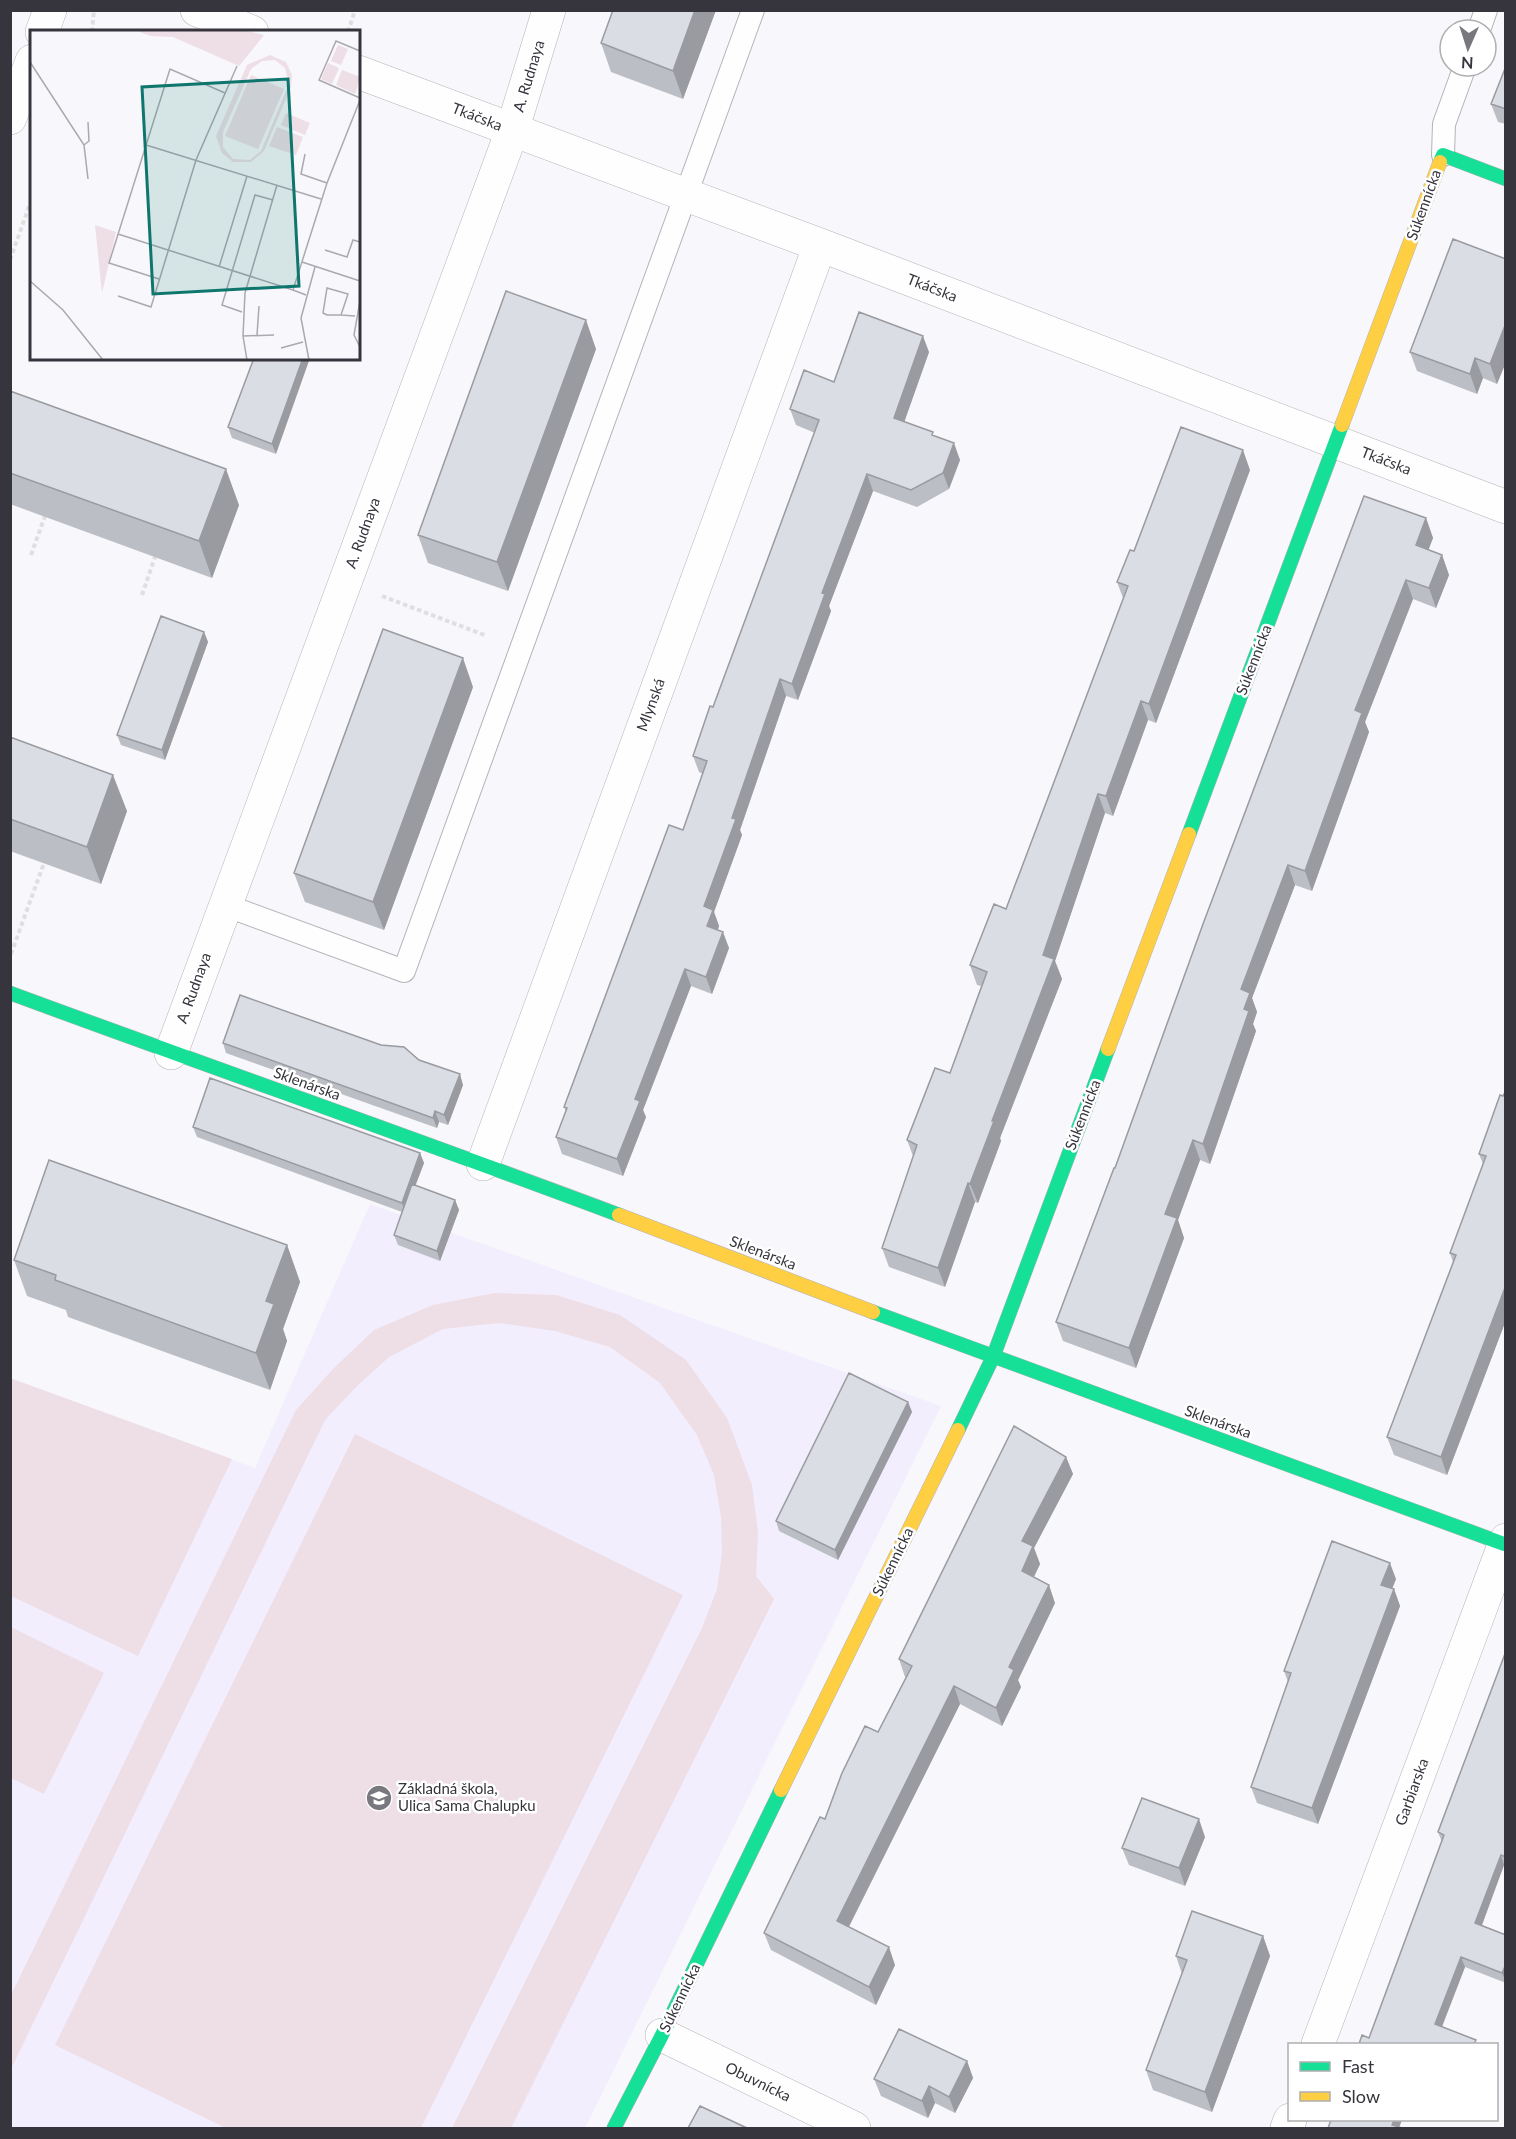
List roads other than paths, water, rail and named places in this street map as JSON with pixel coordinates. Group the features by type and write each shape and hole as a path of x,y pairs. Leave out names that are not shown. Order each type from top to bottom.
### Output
{"street":[{"path":"43,30 50,10"},
{"path":"197,10 247,30"},
{"name":"A. Rudnaya","path":"171,1053 512,130 549,10"},
{"path":"10,118 30,66"},
{"name":"Tkáčska","path":"360,73 820,245 1506,507"},
{"path":"1443,155 1506,179"},
{"name":"Súkennícka","path":"614,2128 662,2035 993,1358 1443,155"},
{"name":"Mlynská","path":"483,1164 820,245"},
{"name":"Sklenárska","path":"10,993 483,1164 993,1358 1505,1542"},
{"name":"Garbiarska","path":"1318,2043 1505,1542"},
{"name":"Obuvnícka","path":"662,2035 855,2128"}],"lane":[{"path":"225,905 404,971 753,10"},
{"name":"Súkennícka","path":"1443,155 1444,124 1461,78"}],"place":[{"name":"Základná škola, Ulica Sama Chalupku","path":"379,1798"}]}
